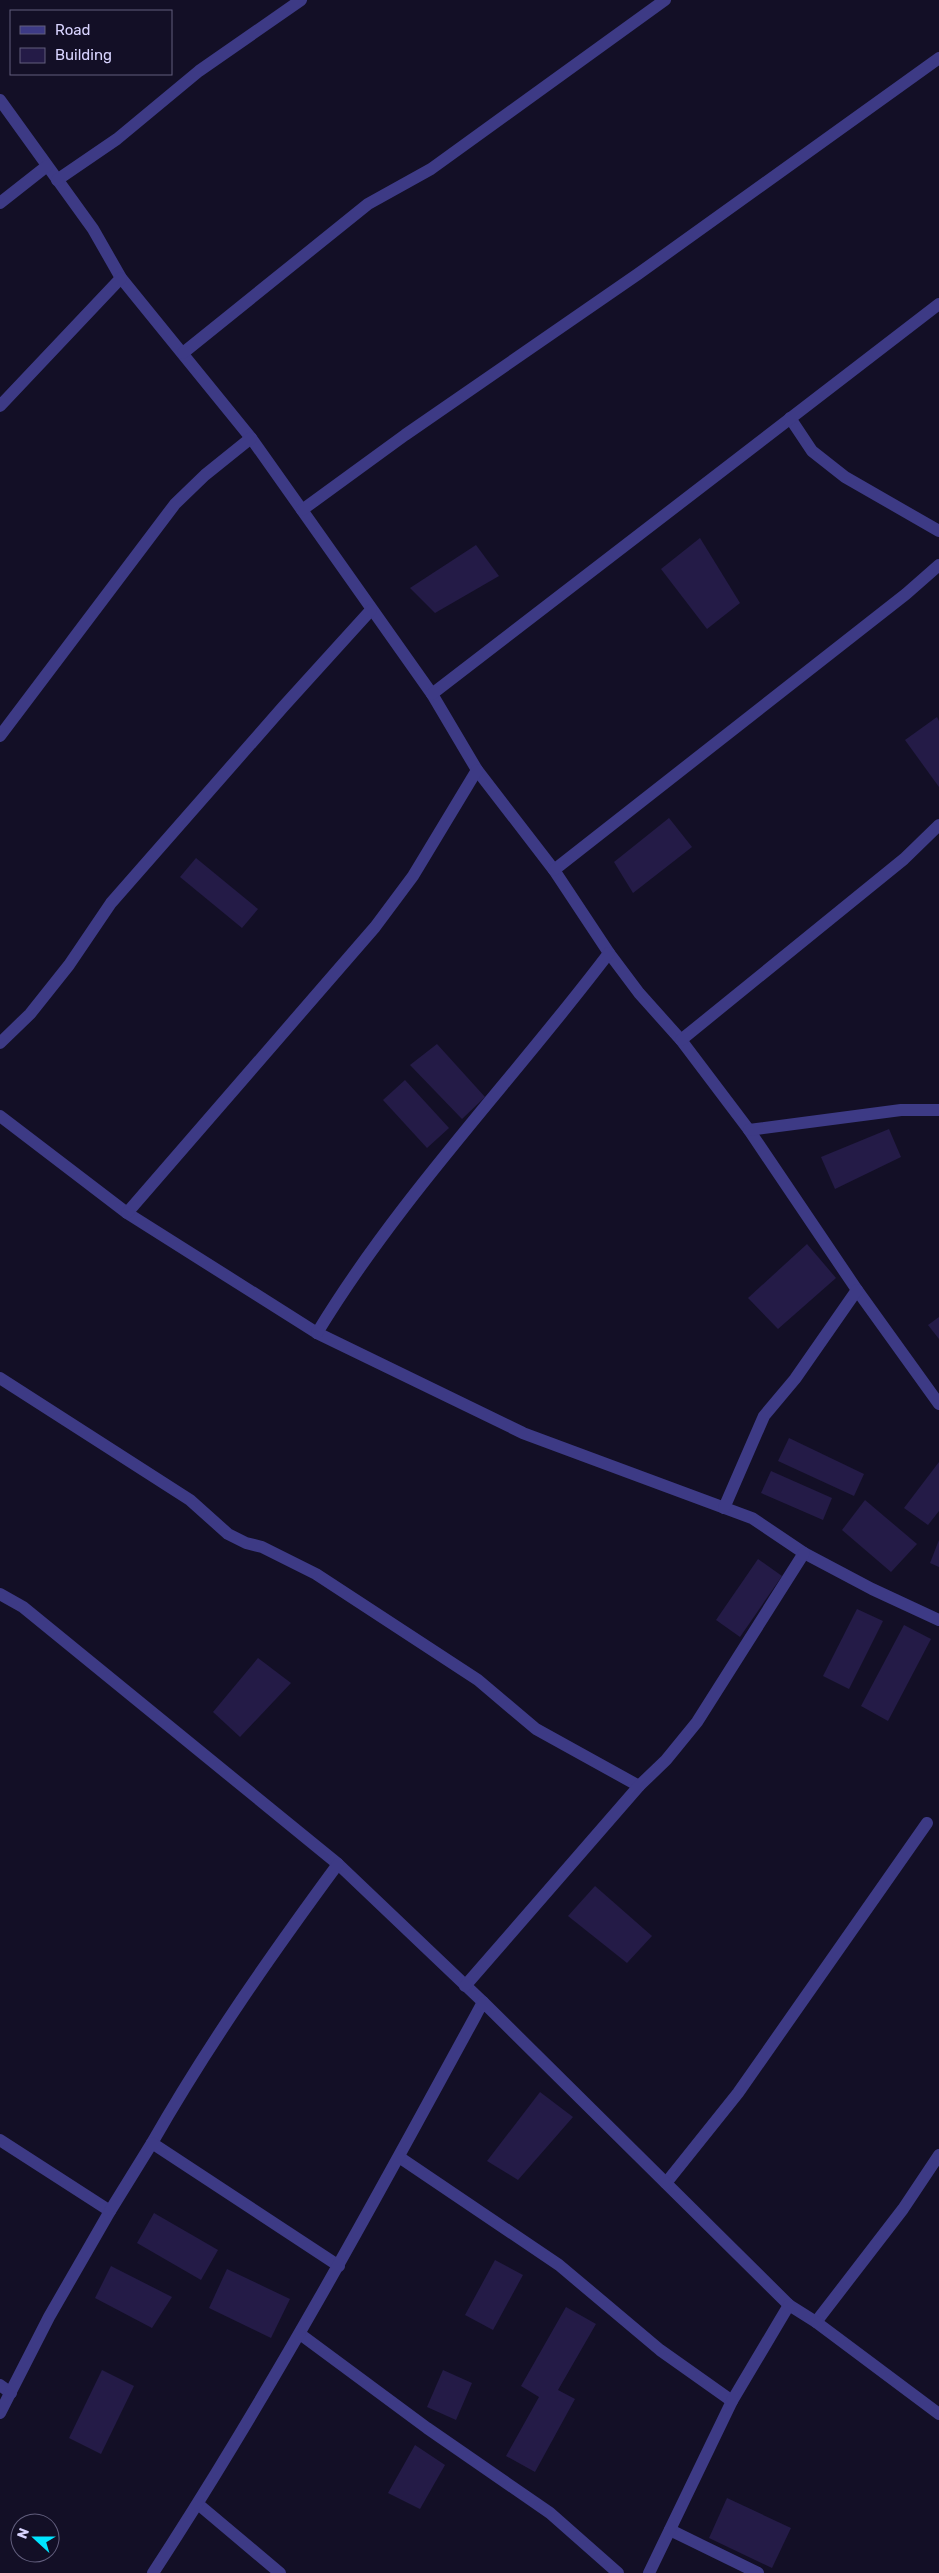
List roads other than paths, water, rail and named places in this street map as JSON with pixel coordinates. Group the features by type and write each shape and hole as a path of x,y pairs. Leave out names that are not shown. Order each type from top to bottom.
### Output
{"street":[{"path":"58,180 117,139 199,71 301,0"},
{"path":"183,352 368,204 431,169 665,0"},
{"path":"302,510 413,429 638,274 939,58"},
{"path":"0,100 93,228 122,278 250,438 302,510 432,694 477,770 554,870 609,953 639,993 682,1040 749,1130 857,1290 939,1404"},
{"path":"0,203 47,166"},
{"path":"0,406 122,278"},
{"path":"432,694 939,304"},
{"path":"790,418 812,451 845,477 939,531"},
{"path":"0,736 175,504 205,475 250,438"},
{"path":"554,870 906,594 939,565"},
{"path":"0,1043 30,1014 64,972 111,903 283,706 371,610"},
{"path":"127,1212 375,927 424,860 477,770"},
{"path":"682,1040 904,859 939,826"},
{"path":"317,1333 350,1278 486,1105 556,1023 609,953"},
{"path":"749,1130 901,1110 939,1110"},
{"path":"0,1116 127,1212 317,1333 523,1434 752,1518 804,1553 872,1590 939,1620"},
{"path":"724,1508 764,1416 795,1379 857,1290"},
{"path":"0,1378 190,1500 228,1534 246,1543 262,1547 316,1574 478,1680 536,1729 639,1786"},
{"path":"465,1986 639,1786 666,1760 697,1722 804,1553"},
{"path":"0,1594 23,1608 338,1864 483,2002 789,2305 816,2322 939,2414"},
{"path":"666,2183 738,2093 927,1823"},
{"path":"0,2413 49,2317 191,2074 259,1971 338,1864"},
{"path":"153,2573 198,2504 340,2266 483,2002"},
{"path":"0,2140 110,2212"},
{"path":"152,2143 340,2266"},
{"path":"816,2322 903,2209 939,2155"},
{"path":"399,2157 559,2265 660,2350 732,2401"},
{"path":"649,2573 732,2401 789,2305"},
{"path":"300,2334 428,2428 550,2513 618,2573"},
{"path":"0,2385 11,2392"},
{"path":"198,2504 280,2573"},
{"path":"670,2530 758,2573"}]}
